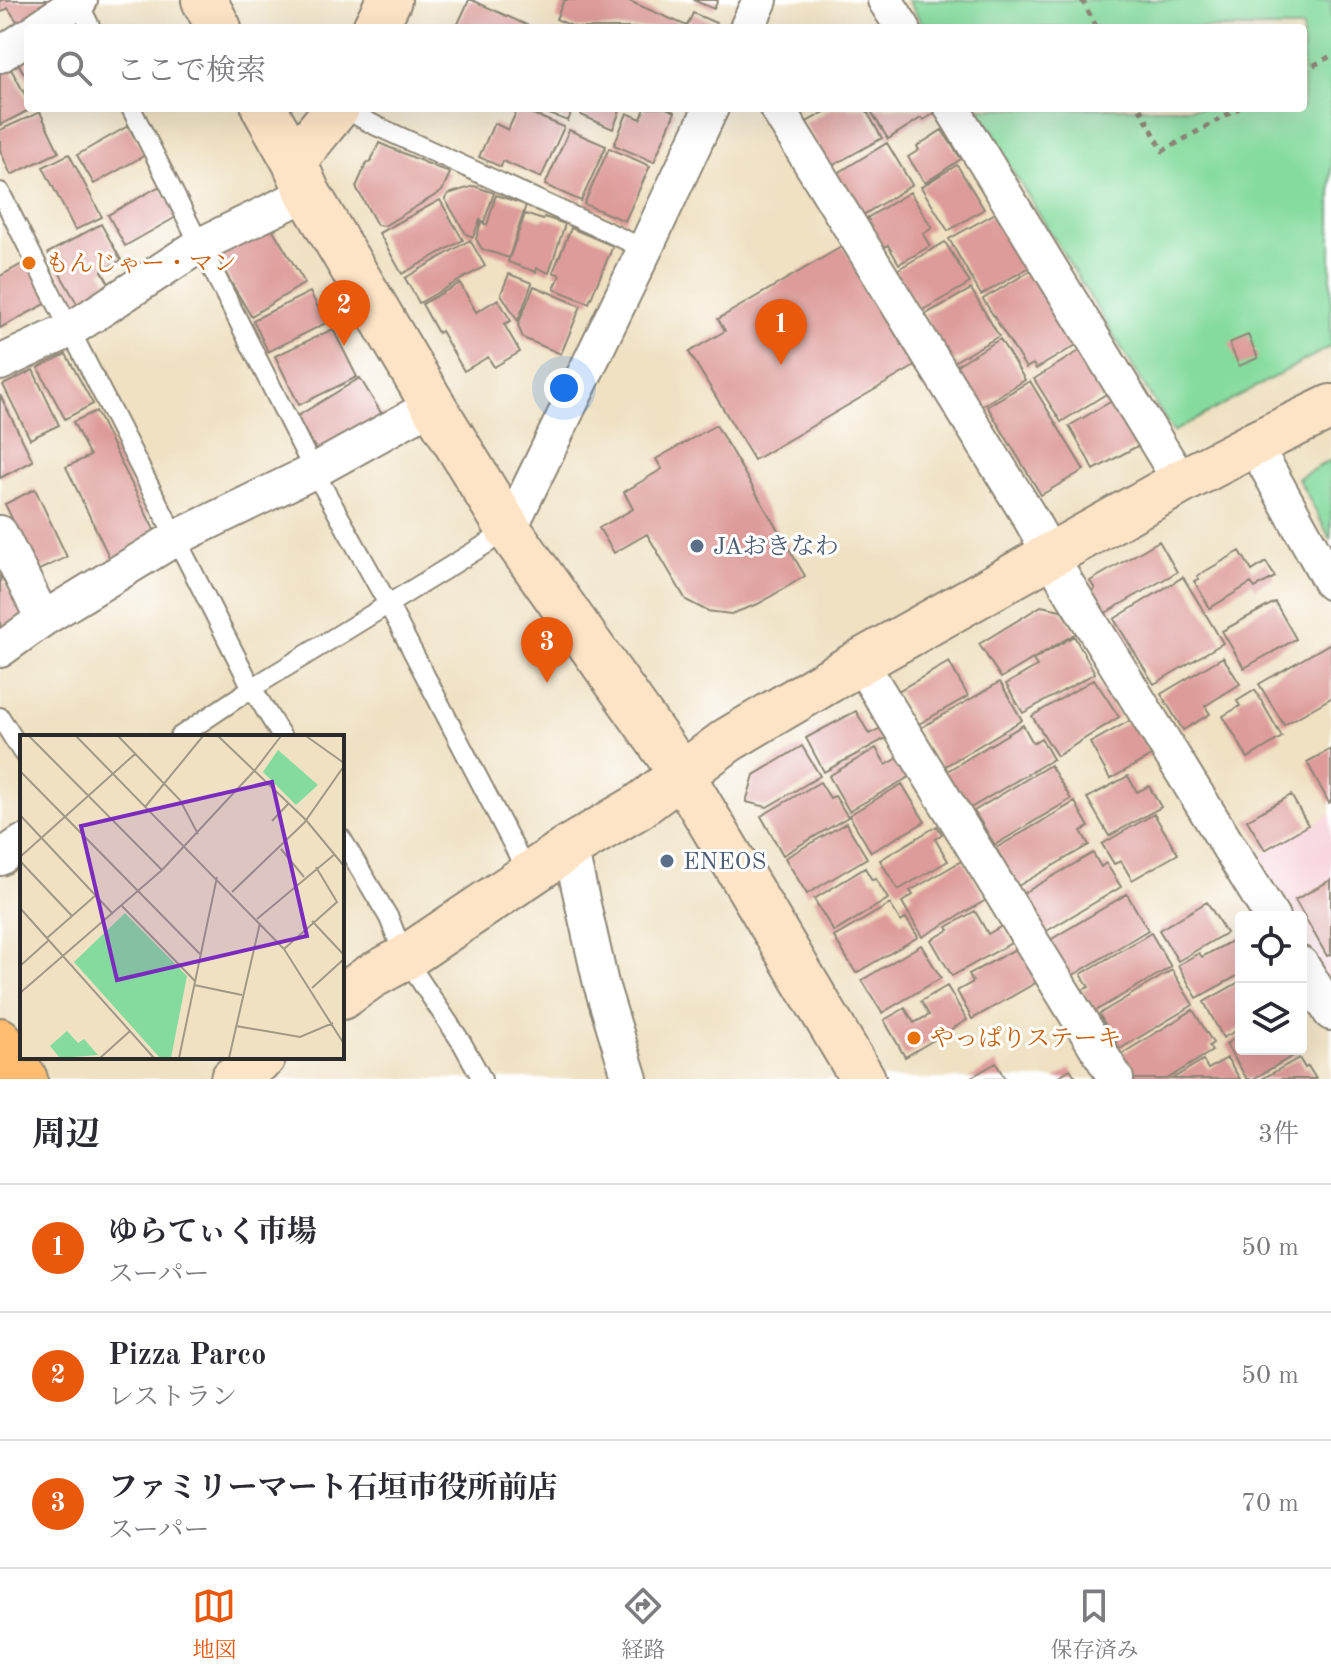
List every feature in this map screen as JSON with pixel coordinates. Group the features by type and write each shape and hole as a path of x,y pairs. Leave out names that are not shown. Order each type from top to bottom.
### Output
{"main road":[{"path":"0,1040 25,1079"}],"street":[{"path":"204,0 217,24"},
{"path":"377,24 389,0"},
{"path":"749,24 760,0"},
{"path":"885,0 900,24"},
{"path":"47,24 82,7"},
{"path":"0,55 24,39"},
{"path":"266,112 433,405 509,530 681,773 863,1079"},
{"path":"0,363 70,330 301,177 335,112"},
{"path":"509,530 709,112"},
{"path":"779,112 1268,911"},
{"path":"954,112 1181,482"},
{"path":"0,650 43,619 176,538 314,471 433,405"},
{"path":"344,996 570,847 638,807 728,740 860,662 1181,482 1331,407"},
{"path":"1254,444 1331,583"},
{"path":"0,533 43,619"},
{"path":"860,662 1116,1079"},
{"path":"0,858 20,844"},
{"path":"570,847 601,984 630,1079"},
{"path":"1307,974 1331,1013"}],"lane":[{"path":"133,112 314,471 388,604 528,874"},
{"path":"350,112 645,249"},
{"path":"0,192 252,688 281,735"},
{"path":"182,735 252,688 509,530"},
{"path":"0,717 20,749"},
{"path":"344,842 389,918 405,958 462,1043 482,1079"}],"path":[{"path":"1082,0 1095,24"},
{"path":"1307,69 1331,56"},
{"path":"1142,112 1163,151 1232,112"}],"shaded area":[{"path":"1331,814 1331,982 1326,985 1307,954 1307,911 1281,911 1251,861"}],"green space":[{"path":"908,0 1331,0 1331,346 1173,432 976,112 1307,112 1307,24 923,24"},
{"path":"1331,460 1331,540 1298,478"}],"building":[{"path":"0,0 66,0 32,24 24,24 23,30 8,8 0,13"},
{"path":"469,0 472,0 524,24 458,24"},
{"path":"564,0 627,0 682,24 567,24 556,19"},
{"path":"693,0 718,0 714,9"},
{"path":"693,13 716,24 688,24"},
{"path":"24,43 24,73 11,51"},
{"path":"6,60 24,93 25,112 0,125 0,63"},
{"path":"40,112 59,152 11,175 0,150 0,130"},
{"path":"516,112 528,112 564,127 541,178 503,161 501,167 479,157 494,123 508,130"},
{"path":"544,112 571,112 568,121"},
{"path":"582,112 619,112 613,129 581,115"},
{"path":"644,112 675,112 654,162 614,145 627,113 641,119"},
{"path":"825,112 867,112 882,138 830,167 805,123"},
{"path":"871,112 937,112 923,120 921,118 888,139"},
{"path":"128,126 145,155 94,184 77,155"},
{"path":"569,130 606,146 581,201 545,185"},
{"path":"942,130 961,159 925,183 908,157 919,150 917,146"},
{"path":"379,143 450,173 442,191 384,226 377,225 356,187"},
{"path":"887,143 912,185 858,218 833,176"},
{"path":"609,148 650,166 625,221 584,204"},
{"path":"69,154 102,217 75,230 43,167"},
{"path":"957,165 984,209 948,231 921,187"},
{"path":"160,186 178,216 125,246 108,215"},
{"path":"474,186 494,193 484,222 480,220 473,237 466,234 445,199 448,194"},
{"path":"910,192 932,228 923,234 930,246 899,264 888,245 880,250 864,223 869,220 867,218"},
{"path":"496,195 526,205 509,258 482,249 476,239 481,222 487,225"},
{"path":"440,200 463,240 402,274 379,233"},
{"path":"1001,210 1013,231 1009,234 1020,252 1026,248 1035,264 981,295 949,239"},
{"path":"525,214 565,224 549,273 537,268 536,272 508,262"},
{"path":"101,224 121,260 102,271 112,289 79,307 48,253"},
{"path":"270,225 305,283 251,316 216,257"},
{"path":"571,228 613,246 589,303 554,289 560,275 553,272"},
{"path":"470,240 485,266 419,303 405,278"},
{"path":"945,242 970,283 919,312 895,271"},
{"path":"843,246 915,366 754,460 689,352 725,331 718,319"},
{"path":"31,259 53,300 0,328 0,276"},
{"path":"1037,267 1083,341 1036,369 1033,364 1026,368 983,299"},
{"path":"509,274 532,283 518,321 501,294"},
{"path":"460,283 476,312 498,299 511,321 504,324 520,352 494,367 488,357 464,371 422,304"},
{"path":"534,286 581,306 561,354 523,338 518,325"},
{"path":"971,289 999,336 952,363 924,315"},
{"path":"310,292 326,323 268,352 253,320"},
{"path":"333,329 357,377 299,405 275,356"},
{"path":"1248,335 1258,358 1239,366 1229,343"},
{"path":"1000,339 1025,380 980,407 955,366"},
{"path":"1084,348 1111,391 1061,422 1034,379"},
{"path":"66,354 93,404 65,419 38,368"},
{"path":"33,370 59,425 30,439 3,385"},
{"path":"360,378 386,421 323,460 296,417"},
{"path":"1030,381 1084,470 1041,495 987,406"},
{"path":"0,395 33,461 0,478"},
{"path":"1117,398 1143,443 1094,470 1069,426"},
{"path":"96,411 160,542 113,565 66,467 90,456 73,422"},
{"path":"716,425 805,576 758,604 731,614 707,611 686,600 647,534 614,553 599,528 633,509 624,492 662,469 656,459"},
{"path":"35,489 67,557 37,571 5,504"},
{"path":"1159,541 1177,572 1100,616 1087,594 1095,589 1090,581"},
{"path":"1240,551 1252,571 1266,562 1275,577 1255,588 1251,583 1210,608 1194,581 1199,579 1197,576"},
{"path":"0,575 25,617 0,632"},
{"path":"1183,577 1223,643 1154,684 1114,619"},
{"path":"1275,602 1296,639 1244,668 1222,631"},
{"path":"1041,606 1061,610 1076,633 1001,678 979,644"},
{"path":"1074,636 1095,673 1023,713 1006,684 1037,666 1033,660"},
{"path":"1331,643 1331,698 1284,725 1259,684"},
{"path":"1223,657 1240,684 1205,706 1210,714 1183,730 1161,694"},
{"path":"949,662 968,696 917,725 898,691"},
{"path":"1094,679 1119,717 1057,756 1032,716"},
{"path":"1000,682 1022,720 942,768 919,729"},
{"path":"1255,690 1282,737 1248,758 1223,716 1240,706 1237,701"},
{"path":"856,711 869,734 881,728 886,738 824,772 806,738"},
{"path":"1131,720 1151,756 1110,779 1090,743"},
{"path":"1023,725 1033,743 1041,738 1053,759 967,810 944,773"},
{"path":"802,746 820,776 767,807 746,802 754,775"},
{"path":"876,748 886,765 900,757 911,776 849,811 829,776"},
{"path":"1331,749 1331,802 1329,803 1307,762"},
{"path":"1050,765 1071,799 995,845 974,811"},
{"path":"1128,776 1137,792 1149,786 1161,807 1109,836 1087,798"},
{"path":"820,782 830,798 835,796 848,817 783,855 761,816"},
{"path":"902,784 925,822 871,852 849,815"},
{"path":"1291,795 1308,825 1265,850 1247,820"},
{"path":"1075,802 1089,827 1081,831 1089,845 1018,886 996,848"},
{"path":"1154,814 1178,854 1132,880 1121,861 1114,864 1102,844"},
{"path":"846,823 867,858 807,894 785,858"},
{"path":"937,826 942,834 935,839 948,861 898,890 880,860"},
{"path":"1093,853 1101,867 1106,863 1121,887 1045,932 1022,894"},
{"path":"963,860 986,900 922,937 902,902 913,895 910,891"},
{"path":"865,868 888,899 834,932 814,899"},
{"path":"1331,880 1331,954 1327,956 1307,921 1307,911 1301,911 1295,900"},
{"path":"1127,894 1148,930 1067,979 1045,943"},
{"path":"1207,902 1226,933 1178,961 1159,930"},
{"path":"890,904 901,922 906,918 918,937 856,973 834,937"},
{"path":"975,911 988,934 1002,926 1011,943 952,976 931,940"},
{"path":"1151,933 1171,967 1095,1011 1082,990 1089,987 1081,974"},
{"path":"1235,939 1235,977 1197,998 1178,965 1199,953 1202,957"},
{"path":"921,945 941,978 882,1013 862,980"},
{"path":"1019,947 1039,981 972,1019 957,991 973,982 969,974"},
{"path":"1172,970 1193,1005 1120,1049 1099,1014"},
{"path":"1235,984 1235,1031 1223,1038 1204,1002"},
{"path":"947,986 967,1020 905,1057 884,1020 905,1008 914,1023 929,1015 921,1001"},
{"path":"1193,1010 1213,1043 1209,1046 1212,1051 1167,1079 1135,1079 1120,1055"},
{"path":"1235,1039 1235,1055 1295,1055 1253,1079 1247,1079 1226,1044"},
{"path":"1227,1058 1240,1079 1172,1079 1203,1060 1208,1069"},
{"path":"1299,1058 1316,1079 1262,1079"},
{"path":"996,1063 1005,1079 968,1079"},
{"path":"1070,1069 1077,1079 1055,1079"}],"place":[{"name":"もんじゃー・マン","path":"29,263"},
{"name":"Pizza Parco","path":"344,346"},
{"name":"ゆらてぃく市場","path":"781,365"},
{"name":"JAおきなわ","path":"697,546"},
{"name":"ファミリーマート石垣市役所前店","path":"547,683"},
{"name":"ENEOS","path":"667,861"},
{"name":"やっぱりステーキ","path":"914,1038"}]}
